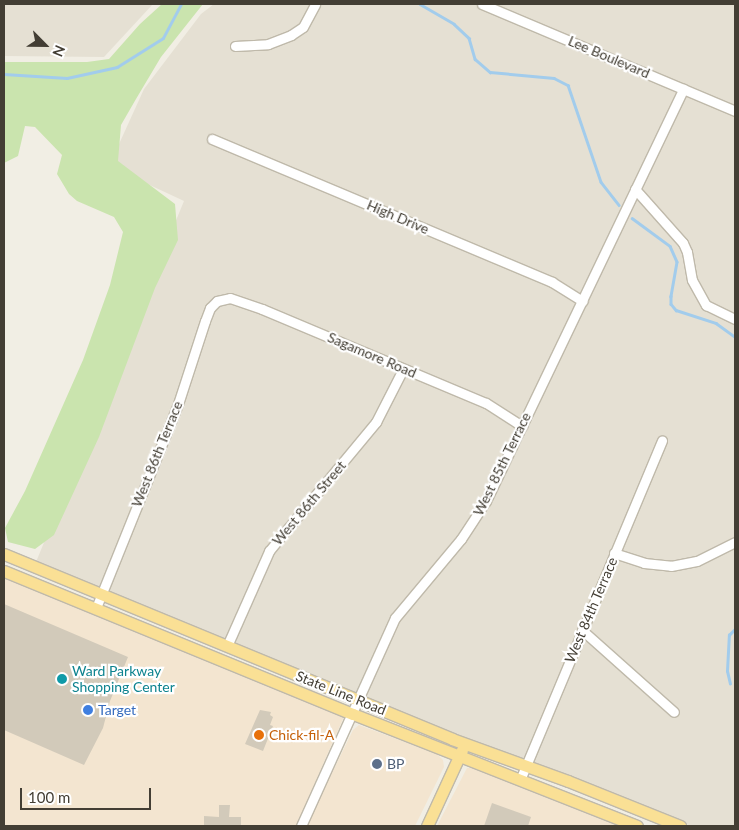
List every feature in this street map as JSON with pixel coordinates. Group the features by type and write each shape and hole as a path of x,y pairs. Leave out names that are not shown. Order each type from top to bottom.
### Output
{"main road":[{"name":"State Line Road","path":"4,554 358,701 680,826"},
{"name":"State Line Road","path":"4,571 353,714 637,826"},
{"path":"427,826 465,744"}],"street":[{"path":"235,46 268,44 291,36 303,27 315,4"},
{"name":"Lee Boulevard","path":"482,4 735,111"},
{"name":"West 85th Terrace","path":"302,826 395,618 477,518 682,89"},
{"name":"High Drive","path":"212,139 552,282 582,301"},
{"path":"635,190 683,243 687,252 692,280 706,305 735,319"},
{"name":"Sagamore Road","path":"217,301 230,298 238,300 486,403 522,426"},
{"name":"West 86th Terrace","path":"96,608 172,420 208,315 217,301"},
{"name":"West 86th Street","path":"227,646 269,551 376,422 403,368"},
{"name":"West 84th Terrace","path":"520,780 662,441"},
{"path":"614,553 644,563 672,566 697,561 735,542"},
{"path":"582,630 674,712"}],"shaded area":[{"path":"4,4 153,4 104,57 4,56"},
{"path":"214,4 735,4 735,826 691,826 398,711 36,562 184,201 109,166 144,89 201,14"},
{"name":"Ward Parkway Shopping Center","path":"4,574 346,712 296,826 4,826"},
{"path":"359,725 437,754 443,760 444,767 415,826 306,826 353,730"},
{"path":"467,768 474,768 620,826 437,826"}],"green space":[{"path":"162,4 203,4 161,57 121,125 118,161 175,204 178,240 155,288 99,437 54,535 35,549 8,542 5,528 25,491 83,360 110,285 123,232 114,217 77,201 69,194 57,174 62,155 35,127 25,126 18,156 4,163 4,62 87,62 109,59 140,24"}],"building":[{"name":"Ward Parkway Shopping Center","path":"4,604 128,657 110,701 103,728 84,765 4,730"},
{"name":"Chick-fil-A","path":"260,710 271,712 270,715 273,717 270,725 273,726 263,751 245,744"},
{"path":"492,803 531,817 528,826 484,826"},
{"path":"219,805 230,805 229,817 241,817 241,826 204,826 204,816 219,817"}],"waterway":[{"path":"4,74 67,78 117,67 163,38 181,4"},
{"path":"420,4 454,24 469,38 475,59 490,72 554,78 568,85 601,182 619,205"},
{"path":"632,218 670,246 677,262 671,296 671,304 676,310 716,323 735,337"},
{"path":"730,684 727,671 729,635 735,629"}],"place":[{"name":"Ward Parkway Shopping Center","path":"62,679"},
{"name":"Target","path":"88,710"},
{"name":"Chick-fil-A","path":"259,735"},
{"name":"BP","path":"377,764"}]}
